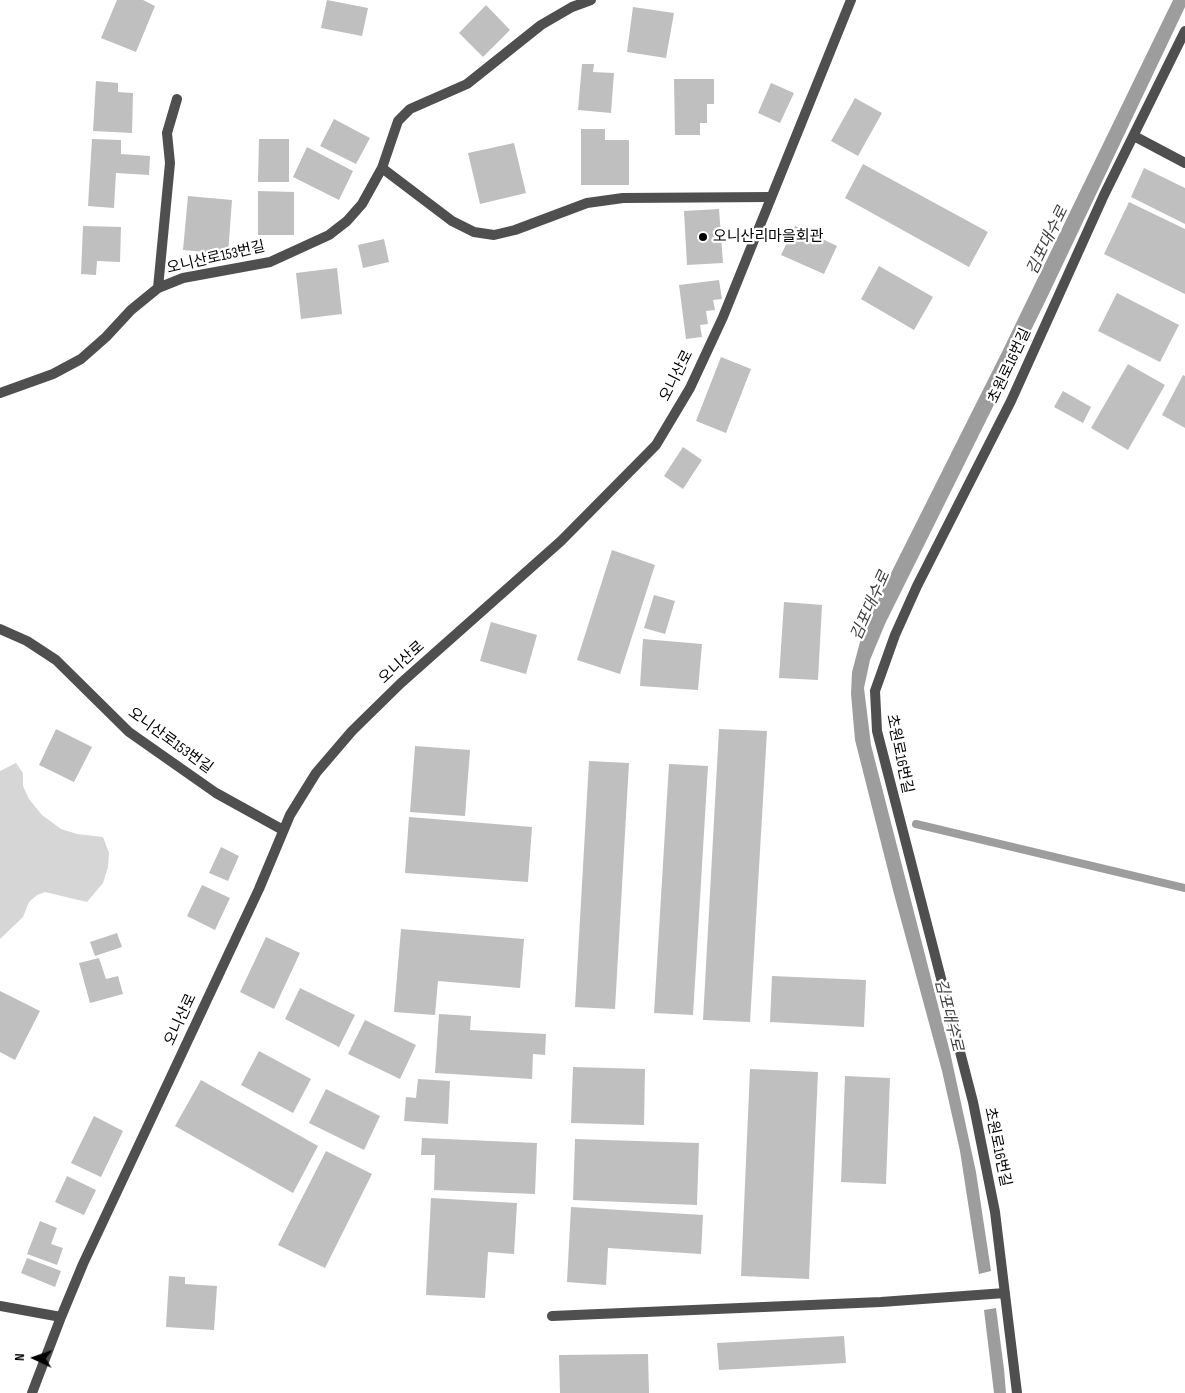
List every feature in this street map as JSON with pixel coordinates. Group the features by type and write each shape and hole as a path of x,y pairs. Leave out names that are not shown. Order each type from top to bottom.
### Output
{"street":[{"name":"오니산로153번길","path":"0,393 53,374 82,359 106,337 136,304 158,288 183,278 270,262 329,235 347,221 362,204 382,168 398,121 410,109 467,84 541,25 572,7 592,0"},
{"name":"오니산로","path":"32,1393 61,1317 259,889 283,830 316,773 352,731 400,684 561,541 656,445 690,388 723,316 851,0"},
{"name":"초원로16번길","path":"1016,1393 995,1212 972,1102 879,740 874,710 875,691 895,635 917,586 1011,401 1104,196 1185,31"},
{"name":"오니산로153번길","path":"158,288 170,163 167,133 177,98"},
{"path":"1134,136 1185,162"},
{"path":"382,168 452,221 474,232 494,235 515,230 586,202 623,198 772,197"},
{"name":"오니산로153번길","path":"0,629 27,641 56,660 129,732 216,793 283,830"},
{"path":"552,1316 899,1301 1005,1293"},
{"path":"0,1306 61,1317"}],"shaded area":[{"path":"1173,0 1185,0 1185,7 1044,304 885,624 870,660 864,688 871,745 950,1052 976,1172 991,1271 979,1274 960,1151 942,1071 855,740 851,694 852,672 860,642 882,591 1001,354"},
{"path":"16,763 23,773 23,786 29,799 42,815 61,829 77,834 103,837 109,853 108,867 103,883 87,902 45,892 37,895 29,902 23,917 0,939 0,771"},
{"path":"996,1308 1006,1393 994,1393 984,1310"}],"building":[{"path":"117,0 143,0 155,6 136,52 101,38"},
{"path":"327,0 368,8 362,36 321,28"},
{"path":"486,5 510,30 483,57 459,33"},
{"path":"633,7 674,13 666,58 627,52"},
{"path":"582,64 594,64 593,72 614,73 611,113 578,110"},
{"path":"674,79 714,79 714,104 707,104 707,123 700,123 700,135 675,135"},
{"path":"96,81 118,83 118,92 133,93 132,133 93,131"},
{"path":"771,83 794,93 780,123 758,113"},
{"path":"855,98 882,113 858,156 831,141"},
{"path":"334,119 370,138 356,164 320,146"},
{"path":"581,129 605,129 605,140 629,140 629,185 581,185"},
{"path":"92,139 121,140 121,154 150,156 149,175 116,173 114,208 88,206"},
{"path":"259,139 289,139 289,182 258,182"},
{"path":"514,143 526,193 480,204 468,153"},
{"path":"307,147 353,171 339,200 293,177"},
{"path":"863,164 988,232 969,267 845,198"},
{"path":"1144,168 1185,188 1185,224 1131,197"},
{"path":"258,191 294,192 294,235 258,235"},
{"path":"188,196 232,200 228,254 183,250"},
{"path":"1129,202 1185,229 1185,294 1104,254"},
{"name":"오니산리마을회관","path":"719,209 723,263 687,265 684,211"},
{"path":"83,226 121,227 120,262 97,261 96,275 81,274"},
{"path":"795,226 837,246 824,274 781,255"},
{"path":"384,239 389,262 363,268 358,245"},
{"path":"879,266 933,297 914,330 861,299"},
{"path":"337,268 342,314 301,319 296,273"},
{"path":"719,280 722,299 713,300 715,310 706,311 708,324 700,325 702,337 686,339 679,285"},
{"path":"1117,293 1179,325 1160,362 1098,331"},
{"path":"721,357 751,369 726,433 696,421"},
{"path":"1128,364 1165,385 1128,450 1091,428"},
{"path":"1183,375 1185,376 1185,428 1162,415"},
{"path":"1063,391 1091,407 1083,423 1054,407"},
{"path":"683,447 702,460 683,489 664,476"},
{"path":"612,550 655,565 620,674 577,660"},
{"path":"654,595 675,601 665,634 644,628"},
{"path":"784,602 822,605 818,680 779,678"},
{"path":"491,622 537,635 526,674 480,661"},
{"path":"643,639 702,644 698,690 640,686"},
{"path":"56,729 92,747 74,782 39,765"},
{"path":"719,729 767,731 750,1022 703,1020"},
{"path":"415,746 470,750 465,816 410,812"},
{"path":"589,761 629,763 615,1009 575,1007"},
{"path":"669,764 708,766 693,1015 654,1013"},
{"path":"409,817 532,827 528,882 405,873"},
{"path":"221,847 239,856 228,881 209,873"},
{"path":"202,885 230,898 215,930 187,916"},
{"path":"401,929 524,939 520,988 438,981 435,1015 394,1012"},
{"path":"117,933 122,947 95,956 90,942"},
{"path":"266,937 300,953 274,1009 240,992"},
{"path":"99,958 106,979 118,976 123,994 90,1003 79,963"},
{"path":"772,976 866,980 864,1027 770,1022"},
{"path":"300,988 355,1015 339,1047 285,1019"},
{"path":"0,991 40,1011 15,1060 0,1052"},
{"path":"439,1014 471,1016 470,1030 546,1034 545,1055 533,1054 532,1079 435,1073"},
{"path":"365,1020 416,1045 400,1079 348,1054"},
{"path":"259,1051 311,1079 293,1113 241,1085"},
{"path":"573,1067 645,1069 644,1125 571,1123"},
{"path":"750,1069 818,1072 809,1279 741,1276"},
{"path":"845,1076 890,1078 886,1184 841,1182"},
{"path":"418,1079 450,1081 448,1124 404,1121 406,1097 416,1098"},
{"path":"201,1080 318,1146 293,1193 175,1126"},
{"path":"326,1089 380,1116 364,1150 309,1123"},
{"path":"94,1116 123,1131 101,1177 71,1163"},
{"path":"422,1138 537,1143 535,1194 434,1190 435,1155 421,1155"},
{"path":"575,1139 699,1143 697,1205 573,1200"},
{"path":"326,1151 372,1174 325,1268 278,1245"},
{"path":"67,1176 96,1190 84,1215 55,1202"},
{"path":"431,1198 517,1203 514,1254 488,1252 485,1298 426,1295"},
{"path":"571,1207 703,1215 701,1254 608,1248 606,1285 567,1282"},
{"path":"40,1221 57,1228 51,1244 63,1248 57,1265 27,1254"},
{"path":"27,1258 61,1271 55,1287 21,1273"},
{"path":"169,1276 185,1277 185,1284 217,1286 214,1330 166,1327"},
{"path":"844,1336 846,1363 719,1370 717,1343"},
{"path":"648,1354 649,1393 560,1393 559,1355"}],"waterway":[{"path":"916,824 1185,888"}],"place":[{"name":"오니산리마을회관","path":"703,237"}],"water label":[{"name":"김포대수로","path":"1048,241"},
{"name":"김포대수로","path":"871,606"},
{"name":"김포대수로","path":"948,1015"}]}
